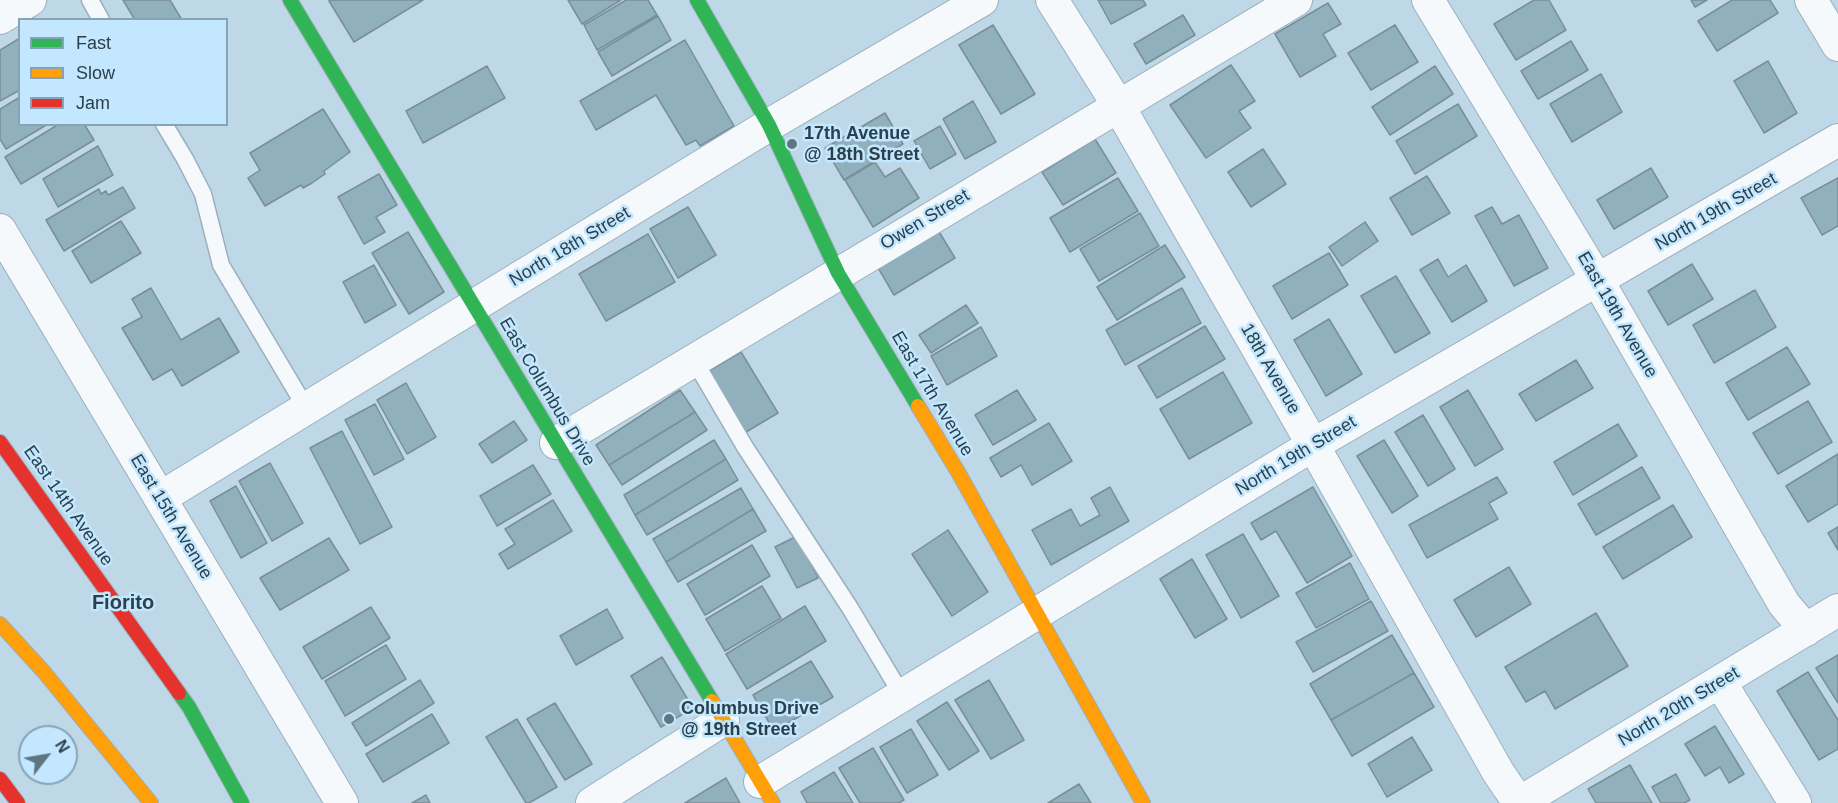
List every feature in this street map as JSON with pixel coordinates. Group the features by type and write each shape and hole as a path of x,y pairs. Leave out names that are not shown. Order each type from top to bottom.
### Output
{"main road":[{"name":"East 17th Avenue","path":"697,0 769,126 838,273 958,472 1143,803"},
{"name":"East Columbus Drive","path":"296,2 556,443 766,792"},
{"name":"East 14th Avenue","path":"0,442 189,707 242,803"},
{"path":"0,624 44,672 151,803"},
{"path":"0,779 18,803"}],"street":[{"path":"0,18 30,0"},
{"name":"North 18th Street","path":"160,498 769,126 982,0"},
{"name":"18th Avenue","path":"1052,0 1118,105 1498,772 1519,803"},
{"name":"East 19th Avenue","path":"1428,0 1598,281 1784,604 1806,630"},
{"path":"1811,0 1838,45"},
{"name":"Owen Street","path":"556,443 1282,4"},
{"name":"North 19th Street","path":"766,792 902,695 1313,445 1838,140"},
{"name":"East 15th Avenue","path":"0,230 342,803"},
{"name":"North 20th Street","path":"1519,803 1838,610"},
{"path":"1720,682 1795,803"},
{"path":"592,803 723,720"}],"lane":[{"path":"90,0 100,18"},
{"path":"165,126 200,187 221,265 306,408"},
{"path":"694,360 902,695"}],"building":[{"path":"123,0 170,0 181,18 134,18"},
{"path":"423,0 354,42 329,1"},
{"path":"568,0 621,0 582,24"},
{"path":"626,0 648,0 657,15 597,50 584,25"},
{"path":"1098,0 1143,0 1146,5 1111,24"},
{"path":"1534,0 1549,0 1566,30 1516,60 1494,24"},
{"path":"1691,0 1707,0 1695,7"},
{"path":"1732,0 1770,0 1778,13 1717,51 1698,21"},
{"path":"1328,3 1341,24 1323,34 1336,56 1300,77 1275,34"},
{"path":"1183,15 1195,35 1146,64 1134,44"},
{"path":"658,16 671,40 612,76 598,52"},
{"path":"993,25 1035,94 1001,114 959,45"},
{"path":"1395,25 1418,62 1371,90 1348,53"},
{"path":"18,39 18,91 0,101 0,50"},
{"path":"685,40 734,126 700,146 696,140 686,145 656,95 596,130 580,101"},
{"path":"1571,41 1588,70 1538,99 1521,71"},
{"path":"1768,61 1797,113 1764,133 1734,81"},
{"path":"1231,65 1255,101 1239,111 1251,128 1206,158 1170,105"},
{"path":"487,66 505,98 423,143 406,111"},
{"path":"1435,66 1453,94 1390,135 1372,107"},
{"path":"1601,74 1622,112 1572,142 1550,104"},
{"path":"18,98 18,126 45,126 6,149 0,139 0,109"},
{"path":"973,101 996,142 965,159 943,119"},
{"path":"1458,104 1477,136 1415,174 1396,141"},
{"path":"323,109 350,152 312,183 303,188 301,185 265,206 248,178 260,170 250,153"},
{"path":"885,113 903,144 844,180 825,148"},
{"path":"56,126 85,126 94,140 21,184 5,157"},
{"path":"940,126 956,154 930,169 914,141"},
{"path":"1095,139 1116,173 1063,205 1042,172"},
{"path":"98,146 113,175 58,207 43,179"},
{"path":"1263,149 1286,184 1251,207 1228,172"},
{"path":"875,162 885,177 900,168 919,198 873,227 845,180"},
{"path":"1651,168 1668,197 1614,229 1597,200"},
{"path":"379,174 397,205 376,217 385,232 364,244 338,197"},
{"path":"1427,176 1450,213 1412,235 1390,198"},
{"path":"1118,178 1138,211 1070,252 1050,218"},
{"path":"1838,178 1838,226 1822,235 1801,198"},
{"path":"123,187 135,208 64,251 46,220 99,189 101,194 106,191 108,195"},
{"path":"688,207 716,255 678,278 650,229"},
{"path":"1492,207 1502,224 1519,215 1548,268 1514,286 1475,216"},
{"path":"1140,213 1159,246 1099,281 1080,249"},
{"path":"121,221 141,253 91,283 72,251"},
{"path":"1365,222 1378,241 1342,266 1329,247"},
{"path":"938,230 955,258 894,295 877,266"},
{"path":"408,232 444,292 409,314 372,253"},
{"path":"648,234 675,282 606,321 579,274"},
{"path":"1165,245 1185,277 1117,320 1097,287"},
{"path":"1329,253 1348,285 1292,319 1273,286"},
{"path":"1438,259 1448,277 1466,265 1487,301 1452,322 1420,270"},
{"path":"1692,264 1713,299 1668,325 1648,291"},
{"path":"374,265 396,305 365,323 343,282"},
{"path":"1396,276 1430,333 1395,353 1361,296"},
{"path":"151,288 181,340 219,318 239,352 182,386 172,369 153,380 122,328 142,317 132,299"},
{"path":"1182,288 1201,323 1125,365 1106,330"},
{"path":"1755,290 1776,327 1714,363 1693,325"},
{"path":"966,305 978,323 931,353 919,335"},
{"path":"1329,319 1362,374 1326,396 1294,340"},
{"path":"1205,326 1225,359 1157,398 1138,366"},
{"path":"981,327 997,356 947,385 931,356"},
{"path":"1787,347 1810,384 1748,420 1726,383"},
{"path":"741,352 778,413 746,432 709,371"},
{"path":"1576,360 1593,388 1536,421 1519,394"},
{"path":"1223,372 1252,423 1189,459 1160,409"},
{"path":"406,383 436,437 407,454 377,400"},
{"path":"680,390 695,412 609,465 596,445"},
{"path":"1017,390 1036,420 993,445 975,415"},
{"path":"1468,390 1503,449 1475,466 1440,407"},
{"path":"1808,401 1832,442 1778,474 1753,433"},
{"path":"375,404 404,459 374,475 345,420"},
{"path":"695,412 707,430 622,485 609,465"},
{"path":"1423,415 1455,469 1428,486 1395,432"},
{"path":"514,421 527,440 492,463 479,444"},
{"path":"1049,423 1072,461 1032,485 1021,465 1001,477 990,458"},
{"path":"1618,424 1637,456 1573,495 1554,462"},
{"path":"342,431 392,527 360,544 310,448"},
{"path":"714,440 726,459 635,515 624,495"},
{"path":"1384,440 1418,496 1392,513 1357,456"},
{"path":"1838,454 1838,504 1808,522 1786,486"},
{"path":"726,459 738,480 647,535 635,515"},
{"path":"270,463 303,523 272,541 239,481"},
{"path":"533,465 551,494 497,526 480,496"},
{"path":"1642,467 1660,498 1596,535 1578,504"},
{"path":"1497,477 1507,493 1489,503 1498,519 1427,558 1409,525"},
{"path":"236,486 267,543 241,558 210,501"},
{"path":"1110,487 1129,521 1051,565 1032,530 1071,509 1080,526 1100,515 1091,498"},
{"path":"1313,487 1352,556 1307,583 1276,531 1261,540 1251,523"},
{"path":"741,488 753,509 666,562 653,539"},
{"path":"553,500 572,531 508,569 499,554 515,544 505,529"},
{"path":"1673,505 1692,537 1623,579 1603,547"},
{"path":"753,509 766,531 678,582 666,562"},
{"path":"1838,527 1838,550 1828,533"},
{"path":"948,530 988,592 952,616 912,554"},
{"path":"1243,534 1279,596 1241,618 1206,555"},
{"path":"797,536 818,578 797,588 775,547"},
{"path":"329,538 349,570 280,610 260,578"},
{"path":"752,545 770,576 705,615 687,584"},
{"path":"1192,559 1227,619 1195,638 1160,579"},
{"path":"1350,563 1369,599 1316,628 1296,593"},
{"path":"1509,567 1531,604 1476,637 1454,600"},
{"path":"762,586 781,618 725,651 706,619"},
{"path":"1371,601 1388,631 1313,672 1296,642"},
{"path":"805,606 826,641 747,689 726,654"},
{"path":"371,607 390,638 322,679 303,647"},
{"path":"607,609 623,638 576,665 560,636"},
{"path":"1596,613 1628,666 1555,709 1545,691 1526,702 1505,667"},
{"path":"1392,635 1414,673 1331,720 1310,684"},
{"path":"386,645 406,679 345,716 325,681"},
{"path":"1838,655 1838,703 1816,668"},
{"path":"662,657 693,708 661,727 631,676"},
{"path":"811,661 833,697 774,731 753,695"},
{"path":"1808,672 1838,720 1838,749 1819,760 1777,691"},
{"path":"1414,673 1434,707 1352,756 1331,720"},
{"path":"420,680 434,703 366,746 352,723"},
{"path":"989,680 1024,740 991,759 955,700"},
{"path":"947,702 979,751 949,770 917,721"},
{"path":"555,703 592,764 565,780 527,719"},
{"path":"432,714 449,743 383,782 366,754"},
{"path":"517,719 557,787 529,803 526,803 486,737"},
{"path":"1715,726 1744,774 1729,783 1720,767 1705,776 1685,744"},
{"path":"911,729 938,775 907,793 880,747"},
{"path":"1412,737 1432,770 1387,797 1368,764"},
{"path":"873,748 904,800 899,803 860,803 839,768"},
{"path":"1630,765 1652,803 1596,803 1588,789"},
{"path":"834,772 853,803 807,803 801,792"},
{"path":"1676,774 1690,800 1684,803 1661,803 1652,787"},
{"path":"726,778 740,803 685,803"},
{"path":"1079,784 1091,803 1048,803"},
{"path":"426,795 430,803 412,803"}],"traffic: fast":[{"path":"290,0 712,701"},
{"path":"697,0 769,125 838,273 918,406"},
{"path":"179,693 242,803"}],"traffic: slow":[{"path":"918,406 958,472 1143,803"},
{"path":"0,624 44,672 151,803"},
{"path":"712,701 773,803"}],"traffic: jam":[{"path":"0,442 179,693"},
{"path":"0,779 18,803"}],"place":[{"name":"17th Avenue @ 18th Street","path":"792,144"},
{"name":"Columbus Drive @ 19th Street","path":"669,719"}],"district":[{"name":"Fiorito","path":"123,603"}]}
